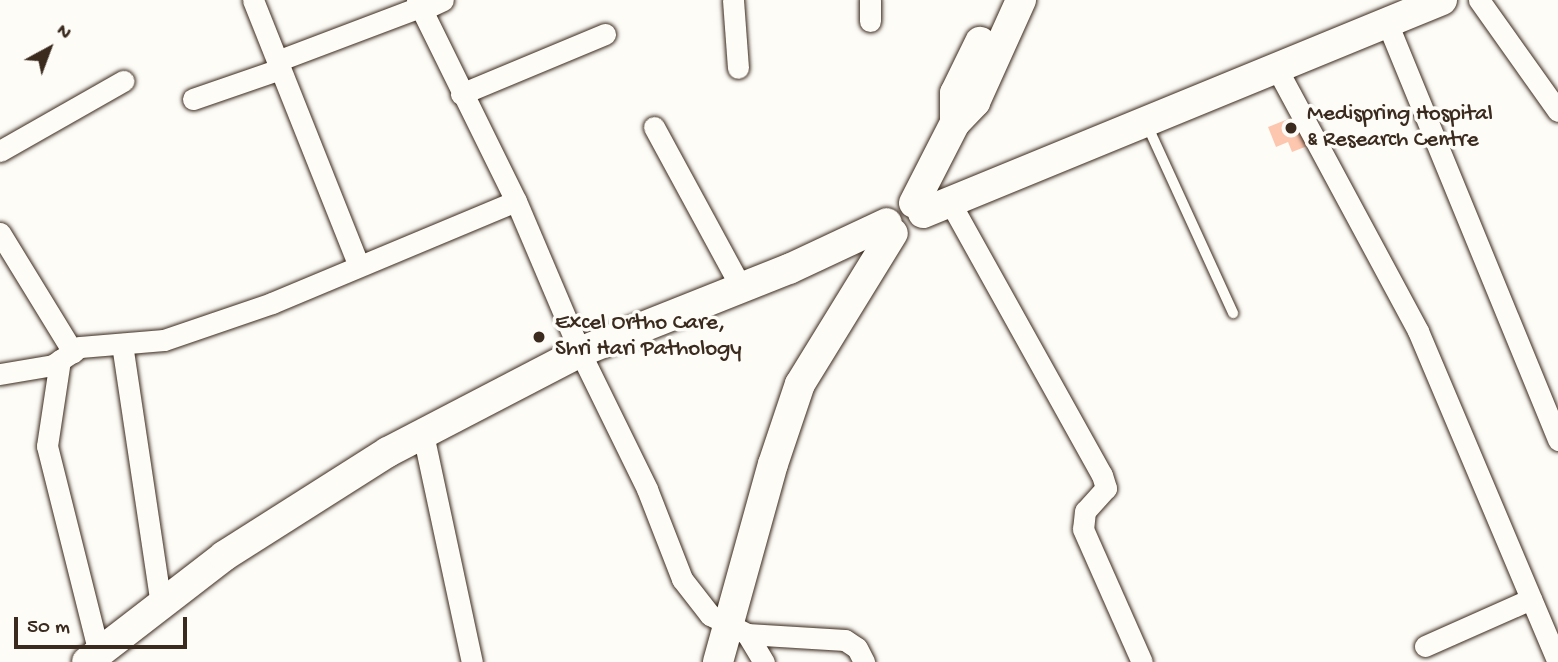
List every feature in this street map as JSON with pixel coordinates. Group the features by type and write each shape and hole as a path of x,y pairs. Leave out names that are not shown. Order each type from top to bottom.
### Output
{"street":[{"path":"253,0 359,266"},
{"path":"193,99 420,5 443,0"},
{"path":"733,0 738,68"},
{"path":"955,124 956,93 1001,0"},
{"path":"919,208 955,124 975,102 1021,0"},
{"path":"718,662 738,630 773,464 800,384 890,228 891,206 902,201 919,208 951,204 1277,69 1386,20 1442,0"},
{"path":"1479,0 1558,111"},
{"path":"420,5 461,94 516,201 580,352 647,489 682,579 710,615 738,630 764,662"},
{"path":"1386,20 1558,440"},
{"path":"461,94 605,34"},
{"path":"1277,69 1418,331 1558,662"},
{"path":"0,151 123,81"},
{"path":"654,127 741,287"},
{"path":"0,374 66,356 80,347 164,340 272,303 516,201"},
{"path":"951,204 1102,474 1106,488 1085,511 1083,529 1142,662"},
{"path":"0,233 66,356 47,446 93,657 225,556 423,434 580,352 890,228"},
{"path":"122,344 161,604"},
{"path":"423,434 472,662"},
{"path":"1425,646 1531,599"},
{"path":"738,630 845,640 857,648 864,662"}],"lane":[{"path":"1146,123 1233,313"}],"building":[{"path":"1298,115 1310,145 1292,152 1288,142 1276,147 1268,127"}],"place":[{"name":"Medispring Hospital & Research Centre","path":"1291,128"},
{"name":"Excel Ortho Care, Shri Hari Pathology","path":"539,337"}]}
